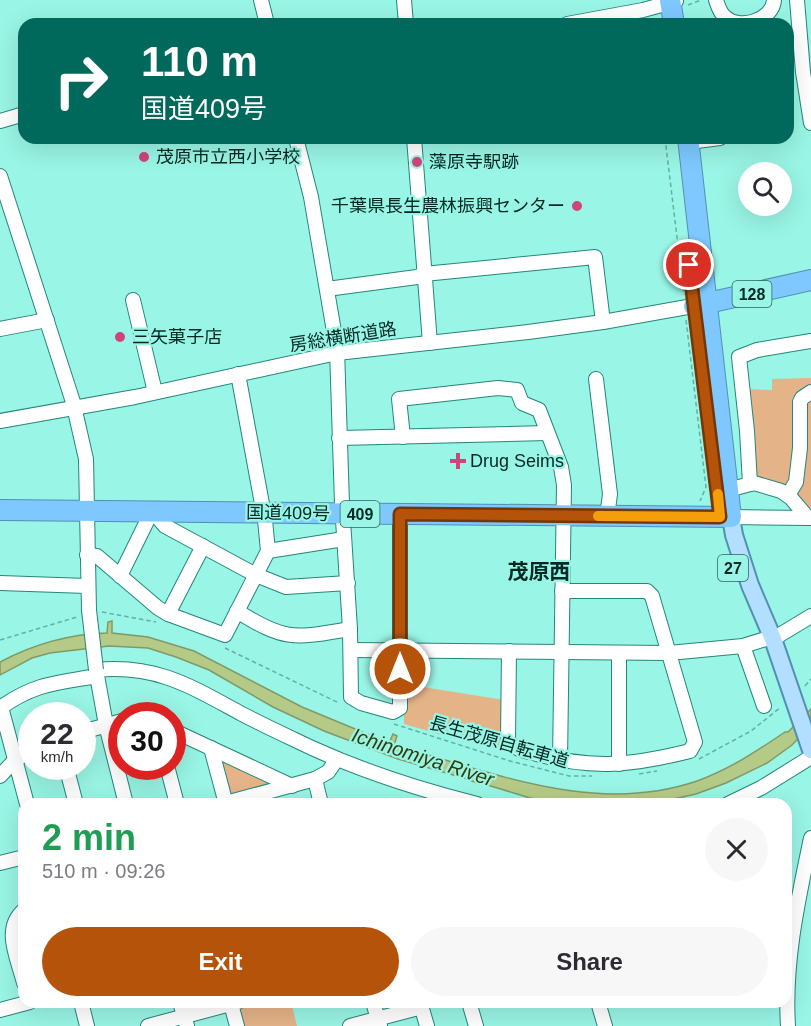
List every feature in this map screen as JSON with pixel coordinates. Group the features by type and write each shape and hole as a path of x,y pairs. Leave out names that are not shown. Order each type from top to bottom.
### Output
{"highway":[{"name":"128","path":"684,144 694,303 811,280"},
{"path":"694,303 728,490 726,517"},
{"path":"694,303 726,517"},
{"name":"国道409号","path":"0,510 726,517"}],"main road":[{"name":"27","path":"726,517 730,559 772,638 811,750"}],"street":[{"path":"261,0 266,18"},
{"path":"404,0 406,18"},
{"path":"716,0 726,18"},
{"path":"762,18 772,10 775,0"},
{"path":"775,0 777,18"},
{"path":"797,0 803,72 811,123"},
{"path":"600,18 666,6"},
{"path":"0,121 18,116"},
{"path":"298,144 311,197 337,353 342,514 351,650 351,697 361,703 393,712 400,708 400,514"},
{"path":"414,144 430,343"},
{"path":"0,176 75,407 86,459 87,586 97,673 106,725 124,798"},
{"path":"327,289 417,277 424,274 595,257 603,322"},
{"path":"133,300 155,392"},
{"name":"房総横断道路","path":"0,421 155,392 337,353 603,322 694,303"},
{"path":"0,328 47,320"},
{"path":"750,484 739,357 757,350 811,341"},
{"path":"87,555 97,556 158,608 163,618 225,635 268,551 238,374"},
{"path":"596,379 610,494 607,517"},
{"path":"403,437 399,399 498,388 517,390 522,404 539,410 561,467 564,485 560,760"},
{"path":"788,495 796,482 800,448 800,402 811,392"},
{"path":"339,438 547,434"},
{"path":"728,490 750,484 763,486 788,495 810,518"},
{"path":"120,576 152,512 165,526 256,575 286,586 348,583"},
{"path":"726,517 810,518"},
{"path":"268,551 344,538"},
{"path":"163,618 203,546"},
{"path":"0,583 87,586"},
{"path":"509,651 508,741 514,747 560,760 585,764 619,764 652,760 690,751 695,742 652,596 647,591 562,591"},
{"path":"237,611 277,633 290,636 350,630"},
{"path":"351,650 669,653 743,646 772,638 811,616"},
{"path":"743,646 764,706"},
{"path":"619,653 619,764"},
{"path":"25,798 0,707 37,687 50,683 97,673 136,669 189,685 337,759 382,776 457,798"},
{"path":"96,728 106,725"},
{"path":"186,736 292,786"},
{"path":"211,748 224,798"},
{"path":"740,798 811,757"},
{"path":"0,776 18,758"},
{"path":"271,798 292,786 315,779 328,772 337,759"},
{"path":"315,779 320,798"},
{"path":"70,780 74,798"},
{"path":"171,780 175,798"},
{"path":"792,937 811,838"},
{"path":"0,863 18,858"},
{"path":"18,917 13,923 11,933 18,959"},
{"path":"0,1010 18,1005"},
{"path":"82,1008 87,1026"},
{"path":"148,1026 185,1021 221,1008"},
{"path":"235,1008 237,1026"},
{"path":"350,1026 379,1022 412,1008"},
{"path":"422,1008 427,1026"},
{"path":"471,1008 476,1026"},
{"path":"600,1008 605,1026"},
{"path":"788,1008 788,1026"}],"path":[{"path":"666,144 684,291 694,303"},
{"path":"0,640 90,612 163,618"},
{"path":"219,645 346,706"},
{"path":"692,761 751,731 794,699 811,679"},
{"name":"長生茂原自転車道","path":"393,723 510,761 569,776 592,776"},
{"path":"639,774 665,768"}],"shaded area":[{"path":"811,378 811,389 797,422 789,487 754,481 745,389 772,390 772,379"},
{"path":"811,394 811,507 802,507 795,491 802,401"},
{"path":"404,684 504,700 503,748 404,724"},
{"path":"222,757 276,782 274,786 230,798 216,759"},
{"path":"238,1008 292,1008 297,1026 241,1026"}],"water":[{"name":"Ichinomiya River","path":"112,621 112,633 148,637 194,651 302,707 389,743 393,734 397,736 394,745 506,777 582,792 620,794 659,791 697,781 732,765 788,732 811,709 811,725 792,745 767,763 726,783 696,794 678,798 530,798 398,759 324,731 273,707 209,670 148,648 109,646 50,653 32,658 0,675 0,662 39,645 65,638 107,633 108,622"}],"slow traffic":[{"path":"598,516 720,517 718,494"}],"place":[{"name":"茂原市立西小学校","path":"144,157"},
{"name":"藻原寺駅跡","path":"417,162"},
{"name":"千葉県長生農林振興センター","path":"577,206"},
{"name":"三矢菓子店","path":"120,337"},
{"name":"Drug Seims","path":"458,461"}],"district":[{"name":"茂原西","path":"539,571"}],"route":[{"path":"400,669 400,514 720,517 689,265"}]}
